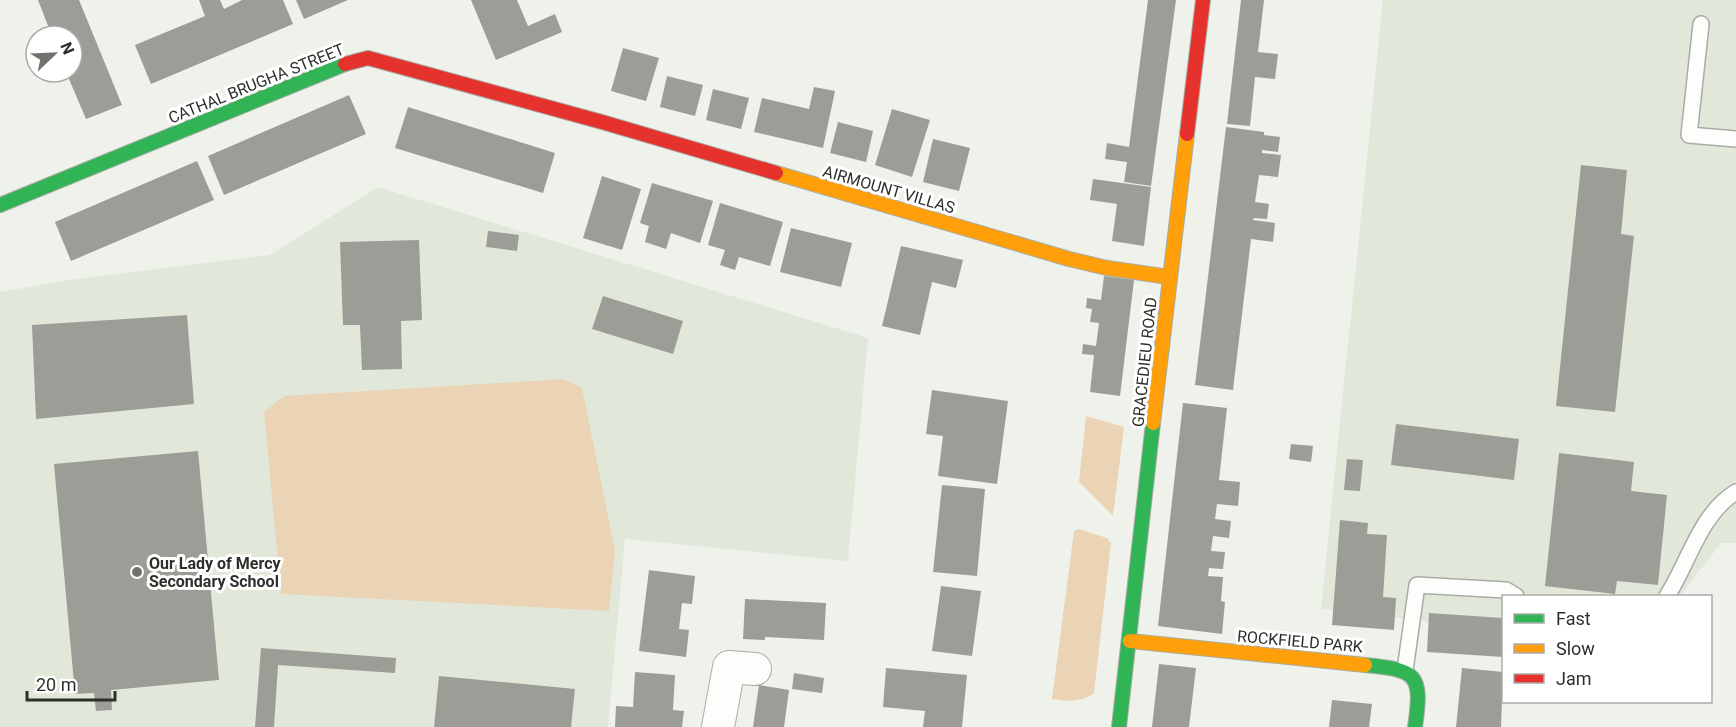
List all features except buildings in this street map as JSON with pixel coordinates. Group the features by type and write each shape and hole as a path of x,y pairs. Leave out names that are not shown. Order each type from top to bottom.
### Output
{"street":[{"name":"GRACEDIEU ROAD","path":"1119,727 1169,277 1203,0"},
{"name":"CATHAL BRUGHA STREET","path":"0,204 361,58 387,62 602,122"},
{"name":"AIRMOUNT VILLAS","path":"602,122 1069,259 1107,268 1169,277"},
{"name":"ROCKFIELD PARK","path":"1130,641 1388,666 1405,670"},
{"path":"718,727 729,667 755,669"},
{"path":"1405,670 1417,685 1415,727"}],"lane":[{"path":"1701,24 1689,135 1736,139"},
{"path":"1668,595 1710,518 1724,500 1736,492"},
{"path":"1405,670 1417,585 1506,590 1513,595"}],"shaded area":[{"path":"1383,0 1736,0 1736,543 1721,543 1681,595 1502,595 1502,630 1321,609"},
{"path":"378,187 868,338 848,561 625,539 608,727 0,727 0,292 69,280 270,255"},
{"path":"564,379 582,388 615,551 609,611 281,594 264,412 284,396"},
{"path":"1086,416 1124,427 1113,516 1079,482"},
{"path":"1079,529 1107,538 1111,543 1094,693 1079,700 1068,701 1052,699 1074,531"}],"traffic: fast":[{"path":"0,205 345,64"},
{"path":"1119,727 1153,423"},
{"path":"1365,665 1395,669 1412,678 1418,695 1415,727"}],"traffic: slow":[{"path":"1153,423 1187,134"},
{"path":"776,173 1069,259 1107,268 1169,277"},
{"path":"1130,641 1365,665"}],"traffic: jam":[{"path":"1187,134 1203,0"},
{"path":"345,64 368,58 602,122 776,173"}],"place":[{"name":"Our Lady of Mercy Secondary School","path":"137,572"}]}
